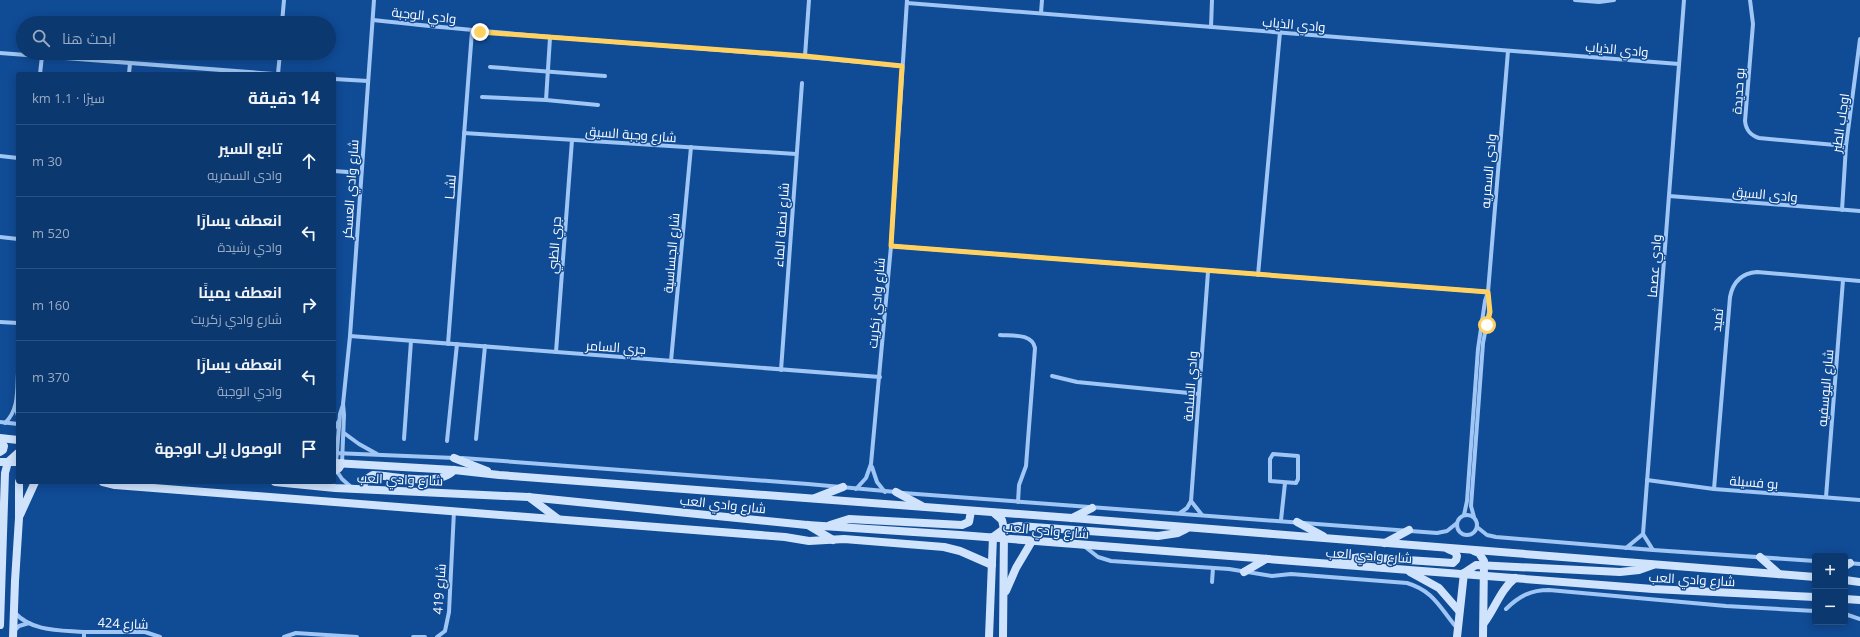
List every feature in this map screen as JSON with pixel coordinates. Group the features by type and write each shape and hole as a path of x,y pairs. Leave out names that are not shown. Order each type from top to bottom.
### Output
{"street":[{"path":"283,16 284,0"},
{"name":"شارع وادي العسكر","path":"336,466 339,421 343,404 350,336 374,0"},
{"path":"805,56 809,0"},
{"path":"1041,13 1042,0"},
{"path":"1211,27 1212,0"},
{"path":"1575,0 1607,2 1614,0"},
{"name":"وادي عصما","path":"1643,534 1684,0"},
{"name":"بو حديدة","path":"1750,0 1753,24 1745,121 1748,132 1759,138 1846,146"},
{"name":"وادي الذياب","path":"907,1 1679,64"},
{"name":"شارع وادي زكريت","path":"856,489 866,478 871,464 891,246 907,1"},
{"name":"وادي الوجبة","path":"373,20 550,38 805,56 902,66"},
{"name":"لشــا","path":"448,344 472,31"},
{"path":"1258,275 1280,32"},
{"path":"546,100 550,38"},
{"name":"اوجاب الطير","path":"1842,210 1846,146 1858,84 1860,39"},
{"name":"وادى السمريه","path":"1474,517 1471,506 1483,343 1490,312 1488,292 1508,51"},
{"path":"0,53 16,54"},
{"path":"40,72 42,60"},
{"path":"92,60 248,72"},
{"path":"278,72 279,60"},
{"path":"129,72 130,63"},
{"path":"490,67 605,76"},
{"path":"336,79 368,81"},
{"name":"شارع نصلة الماء","path":"781,370 802,83"},
{"path":"482,97 546,100 598,105"},
{"name":"شارع وجبة السيق","path":"464,133 796,154"},
{"name":"جري الظبي","path":"556,352 572,140"},
{"name":"شارع الجساسية","path":"671,361 691,147"},
{"path":"0,156 16,158"},
{"path":"336,171 361,173"},
{"name":"وادى السيق","path":"1669,196 1860,211"},
{"path":"0,237 16,238"},
{"path":"891,246 1208,272 1488,292"},
{"name":"وادي السلمة","path":"1191,501 1208,272"},
{"name":"ثميد","path":"1714,489 1729,305 1731,292 1735,283 1743,275 1757,272 1860,281"},
{"name":"شارع اليوسفيه","path":"1826,497 1843,280"},
{"name":"وادى السمريه","path":"1464,515 1478,349 1485,301 1488,292"},
{"path":"0,322 16,323"},
{"path":"1000,335 1026,337 1033,342 1035,348 1026,466 1019,485 1018,502"},
{"name":"جري السامر","path":"350,336 880,377"},
{"path":"404,439 411,341"},
{"path":"447,441 457,344"},
{"path":"476,439 484,346"},
{"path":"1052,376 1077,382 1199,394"},
{"name":"شارع وادي العسكر","path":"336,466 343,453 343,404"},
{"path":"5,423 12,415 16,406"},
{"path":"336,426 339,421"},
{"path":"0,422 16,424"},
{"path":"344,433 359,444 381,455"},
{"path":"0,452 3,450 4,446 0,439 14,439"},
{"path":"336,453 454,458 843,487 885,492 1092,508 1442,532 1451,529 1464,515 1474,517 1477,527 1487,534 1496,537 1626,548 1812,561"},
{"path":"4,462 16,454"},
{"path":"1274,454 1295,455 1298,458 1297,481 1294,483 1285,483 1272,482 1269,479 1270,457 1274,454"},
{"path":"454,458 499,475"},
{"path":"4,462 16,462"},
{"path":"0,625 5,499 4,462"},
{"name":"شارع وادي زكريت","path":"871,464 874,477 885,492"},
{"path":"336,466 342,479 353,489"},
{"name":"شارع وادي العب","path":"336,466 454,470 499,475 1072,518 1328,538 1384,544 1812,577"},
{"path":"363,489 365,480 373,475 437,479 450,476 454,470"},
{"name":"بو فسيلة","path":"1647,480 1714,489 1860,500"},
{"path":"1281,520 1285,483"},
{"path":"14,634 19,484"},
{"path":"19,518 34,484"},
{"name":"شارع وادي العب","path":"111,484 785,537 809,541 844,539 936,546 960,551 992,565"},
{"name":"شارع وادي العب","path":"297,484 353,489 528,497 807,525 1005,538 1653,589 1812,597"},
{"path":"812,499 843,487"},
{"path":"0,490 5,499"},
{"path":"896,492 924,508"},
{"path":"528,497 559,519"},
{"path":"1180,513 1191,501 1202,515"},
{"path":"1072,518 1092,508"},
{"name":"شارع 419","path":"441,637 447,627 449,612 454,511"},
{"path":"828,526 849,519 962,525 969,522 971,511"},
{"path":"994,513 1002,520 1005,538 1003,637"},
{"path":"1297,522 1328,538"},
{"path":"1457,523 1458,529 1463,534 1470,534 1477,527"},
{"path":"807,525 833,540"},
{"path":"989,637 993,538 1004,529 1019,526 1158,536 1178,533 1187,528"},
{"path":"1384,544 1409,530"},
{"path":"1626,548 1643,534 1653,550"},
{"path":"936,546 960,535"},
{"path":"1004,595 1016,568 1032,541"},
{"path":"1083,545 1098,557 1106,560 1212,568 1272,576 1291,574 1407,583 1428,592 1457,633"},
{"path":"1328,564 1341,560 1361,557 1453,563 1457,556 1455,552 1447,548"},
{"path":"1471,550 1481,556 1485,564 1483,637"},
{"path":"1760,557 1779,574"},
{"path":"1244,572 1266,559"},
{"path":"1457,633 1464,574 1473,566 1485,564 1620,572 1639,570 1655,564"},
{"path":"1848,564 1860,564"},
{"path":"1212,568 1212,582"},
{"path":"1405,569 1439,588 1459,611"},
{"path":"1484,623 1494,610 1506,586 1515,578"},
{"path":"2,580 15,581"},
{"path":"1848,580 1860,582"},
{"path":"1506,608 1519,597 1527,593 1549,590 1719,605 1812,611"},
{"path":"1848,599 1860,600"},
{"name":"شارع 424","path":"14,612 29,623 44,629 84,632 145,632 152,633 160,637"},
{"path":"1848,615 1860,619"},
{"path":"14,634 19,626 29,623"},
{"name":"شارع 424","path":"84,632 84,637"},
{"path":"284,637 296,633 357,637"},
{"path":"413,637 425,637"}],"route":[{"path":"480,32 805,56 902,66 891,246 1208,272 1488,292 1490,312 1487,325"}]}
